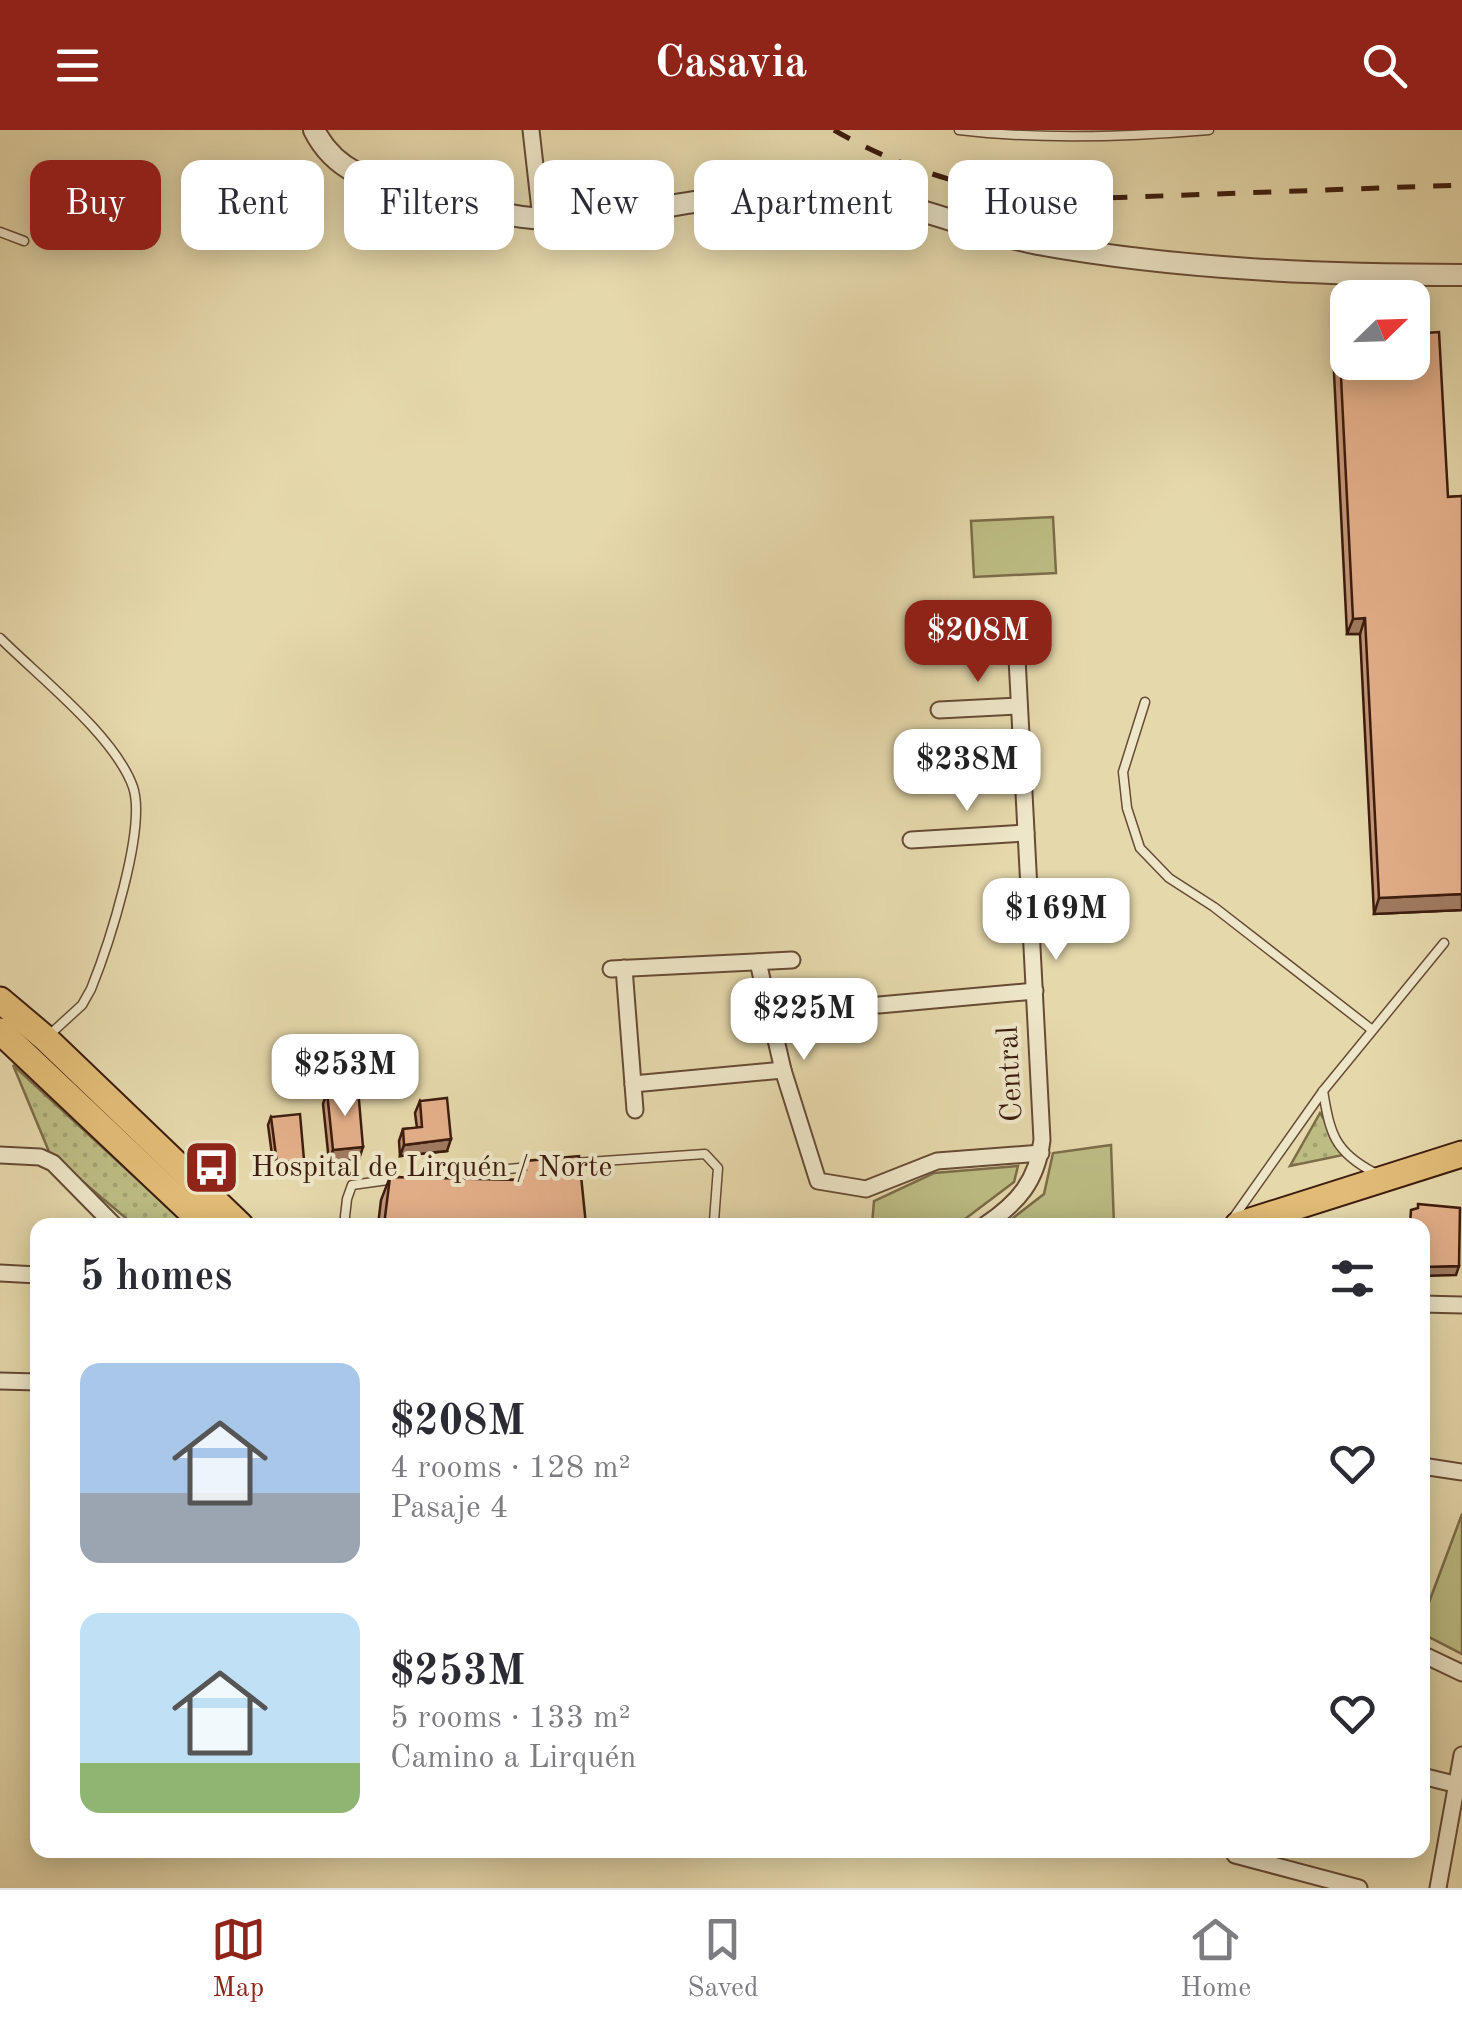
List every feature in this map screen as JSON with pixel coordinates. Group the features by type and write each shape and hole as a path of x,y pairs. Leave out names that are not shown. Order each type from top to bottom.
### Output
{"main road":[{"path":"0,1000 45,1038 233,1218"},
{"path":"0,1031 198,1218"},
{"path":"1292,1218 1388,1177 1462,1154"}],"street":[{"path":"314,130 336,161 370,181 534,218"},
{"path":"531,130 534,160"},
{"path":"674,206 821,191 869,198 1008,238 1078,250 1284,270 1462,275"},
{"name":"Central","path":"993,1218 1018,1199 1032,1178 1040,1153 1016,658"},
{"path":"939,710 1019,706"},
{"path":"911,840 1026,833"},
{"path":"634,1110 617,968 792,960"},
{"path":"758,962 782,1070 818,1180 866,1188 937,1161 1040,1153"},
{"path":"880,1005 1034,991"},
{"path":"632,1084 782,1070"},
{"path":"0,1156 52,1162 107,1218"},
{"path":"0,1274 30,1275"},
{"path":"1430,1304 1462,1305"},
{"path":"0,1381 30,1382"},
{"path":"1430,1467 1462,1472"},
{"path":"1430,1658 1462,1673"},
{"path":"1438,1888 1462,1755"},
{"path":"1430,1778 1459,1786"},
{"path":"1243,1858 1360,1888"}],"lane":[{"path":"958,130 1101,136 1209,130"},
{"path":"0,232 24,240"},
{"path":"0,638 108,744 126,771 138,813 126,875 92,989 82,1004 45,1038"},
{"path":"1146,702 1123,772 1127,808 1140,848 1169,878 1372,1029"},
{"path":"1233,1218 1323,1091 1444,943"},
{"path":"1323,1091 1334,1141 1362,1166 1388,1177"},
{"path":"567,1164 705,1154 718,1168 714,1218"},
{"path":"345,1218 349,1190 358,1182 548,1166"}],"green space":[{"path":"1053,517 1056,573 974,577 971,521"},
{"path":"13,1065 179,1218 126,1218 50,1154"},
{"path":"1320,1113 1348,1154 1290,1166"},
{"path":"1111,1145 1114,1218 1013,1218 1044,1194 1053,1153"},
{"path":"1018,1166 1014,1182 966,1218 873,1218 874,1201 934,1173"},
{"path":"1462,1514 1462,1654 1430,1638 1430,1600"}],"building":[{"path":"1439,332 1448,497 1462,496 1462,894 1379,898 1365,618 1353,619 1341,380 1430,380 1430,333"},
{"path":"358,1089 363,1147 333,1150 327,1092"},
{"path":"447,1098 451,1139 404,1145 403,1129 422,1127 420,1101"},
{"path":"300,1114 304,1160 277,1163 271,1117"},
{"path":"579,1156 585,1218 385,1218 390,1177 522,1180 520,1171 526,1170 525,1161"},
{"path":"1418,1204 1460,1208 1459,1266 1430,1267 1430,1218 1410,1218 1411,1210 1418,1208"}],"railway":[{"path":"834,130 885,156 938,176 1050,200 1462,185"}],"place":[{"name":"Hospital de Lirquén / Norte","path":"212,1168"}]}
